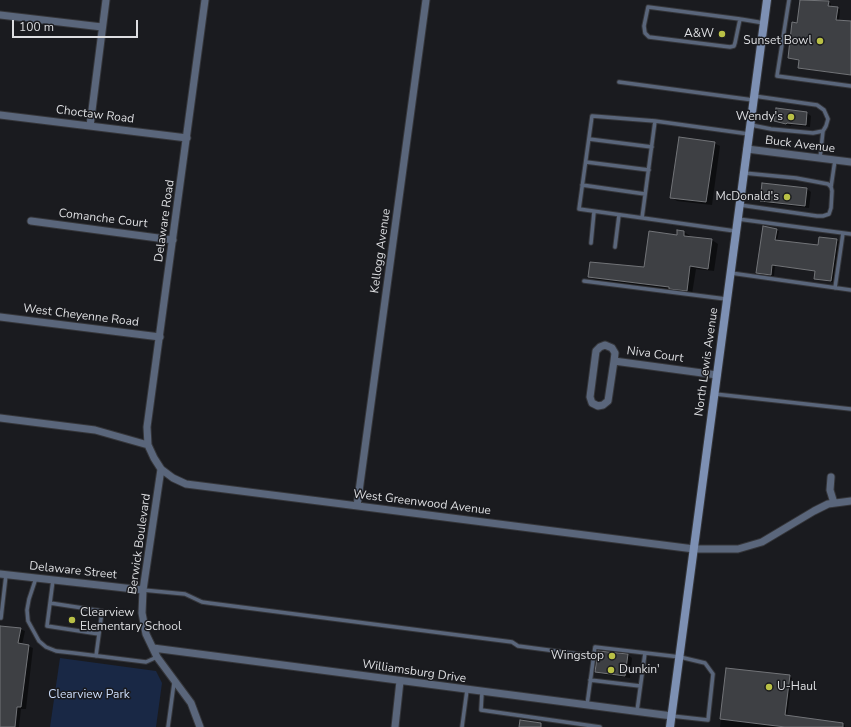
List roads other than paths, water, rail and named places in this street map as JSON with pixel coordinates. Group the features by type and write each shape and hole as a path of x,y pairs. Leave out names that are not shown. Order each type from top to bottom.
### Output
{"main road":[{"name":"North Lewis Avenue","path":"670,727 767,0"}],"street":[{"path":"90,126 106,0"},
{"name":"Delaware Road","path":"148,445 148,427 205,0"},
{"name":"Kellogg Avenue","path":"357,506 426,0"},
{"path":"0,15 102,27"},
{"name":"Choctaw Road","path":"0,115 187,138"},
{"name":"Buck Avenue","path":"747,149 851,162"},
{"name":"Comanche Court","path":"31,221 173,240"},
{"name":"West Cheyenne Road","path":"0,317 160,337"},
{"name":"Niva Court","path":"605,345 612,348 615,353 614,361 608,401 603,405 598,406 592,403 590,397 596,351 600,346 605,345"},
{"name":"Niva Court","path":"614,361 717,375"},
{"path":"0,418 95,430 148,445"},
{"name":"West Greenwood Avenue","path":"148,445 154,458 162,469 173,478 186,484 694,549 738,549 762,542 828,504 851,501"},
{"name":"Berwick Boulevard","path":"162,469 143,590 142,613 146,634 157,657 191,703 200,727"},
{"path":"831,478 830,490 834,503"},
{"name":"Delaware Street","path":"3,575 143,590"},
{"name":"Williamsburg Drive","path":"153,648 672,716"},
{"path":"395,727 400,681"}],"lane":[{"path":"788,0 777,76 851,86"},
{"path":"740,19 734,46 649,37 645,33 644,26 648,7 740,19 764,23"},
{"path":"619,82 817,105 824,110 828,119 823,131 820,158"},
{"path":"736,231 579,209 582,185 592,116 655,121 749,134"},
{"path":"642,218 655,121"},
{"path":"751,125 771,129 813,133 823,131"},
{"path":"589,139 652,146"},
{"path":"740,205 807,215 823,216 829,214 831,208 831,186 836,160"},
{"path":"586,162 649,170"},
{"path":"744,173 818,182 831,186"},
{"path":"582,185 645,194"},
{"path":"591,243 594,212"},
{"path":"615,247 619,215"},
{"path":"738,219 851,234"},
{"path":"835,288 843,233"},
{"path":"731,273 851,290"},
{"path":"584,281 727,299"},
{"path":"715,394 851,409"},
{"path":"1,618 3,575"},
{"path":"36,578 28,610 28,621 39,640 46,647 56,651 146,662 157,657"},
{"path":"53,580 47,626 99,634"},
{"path":"143,590 185,594 202,602 512,642 518,646 586,655"},
{"path":"50,603 102,611 96,656"},
{"path":"587,705 595,646 680,657 704,663 713,674 708,720 672,716"},
{"path":"637,711 645,653"},
{"path":"590,680 640,686"},
{"path":"168,727 174,681"},
{"path":"462,727 467,690"},
{"path":"482,692 481,710 600,727"}],"place":[{"name":"A&W","path":"722,34"},
{"name":"Sunset Bowl","path":"820,41"},
{"name":"Wendy's","path":"791,117"},
{"name":"McDonald's","path":"787,197"},
{"name":"Clearview Elementary School","path":"72,620"},
{"name":"Wingstop","path":"612,656"},
{"name":"Dunkin'","path":"611,670"},
{"name":"U-Haul","path":"769,687"}],"park label":[{"name":"Clearview Park","path":"89,695"}]}
